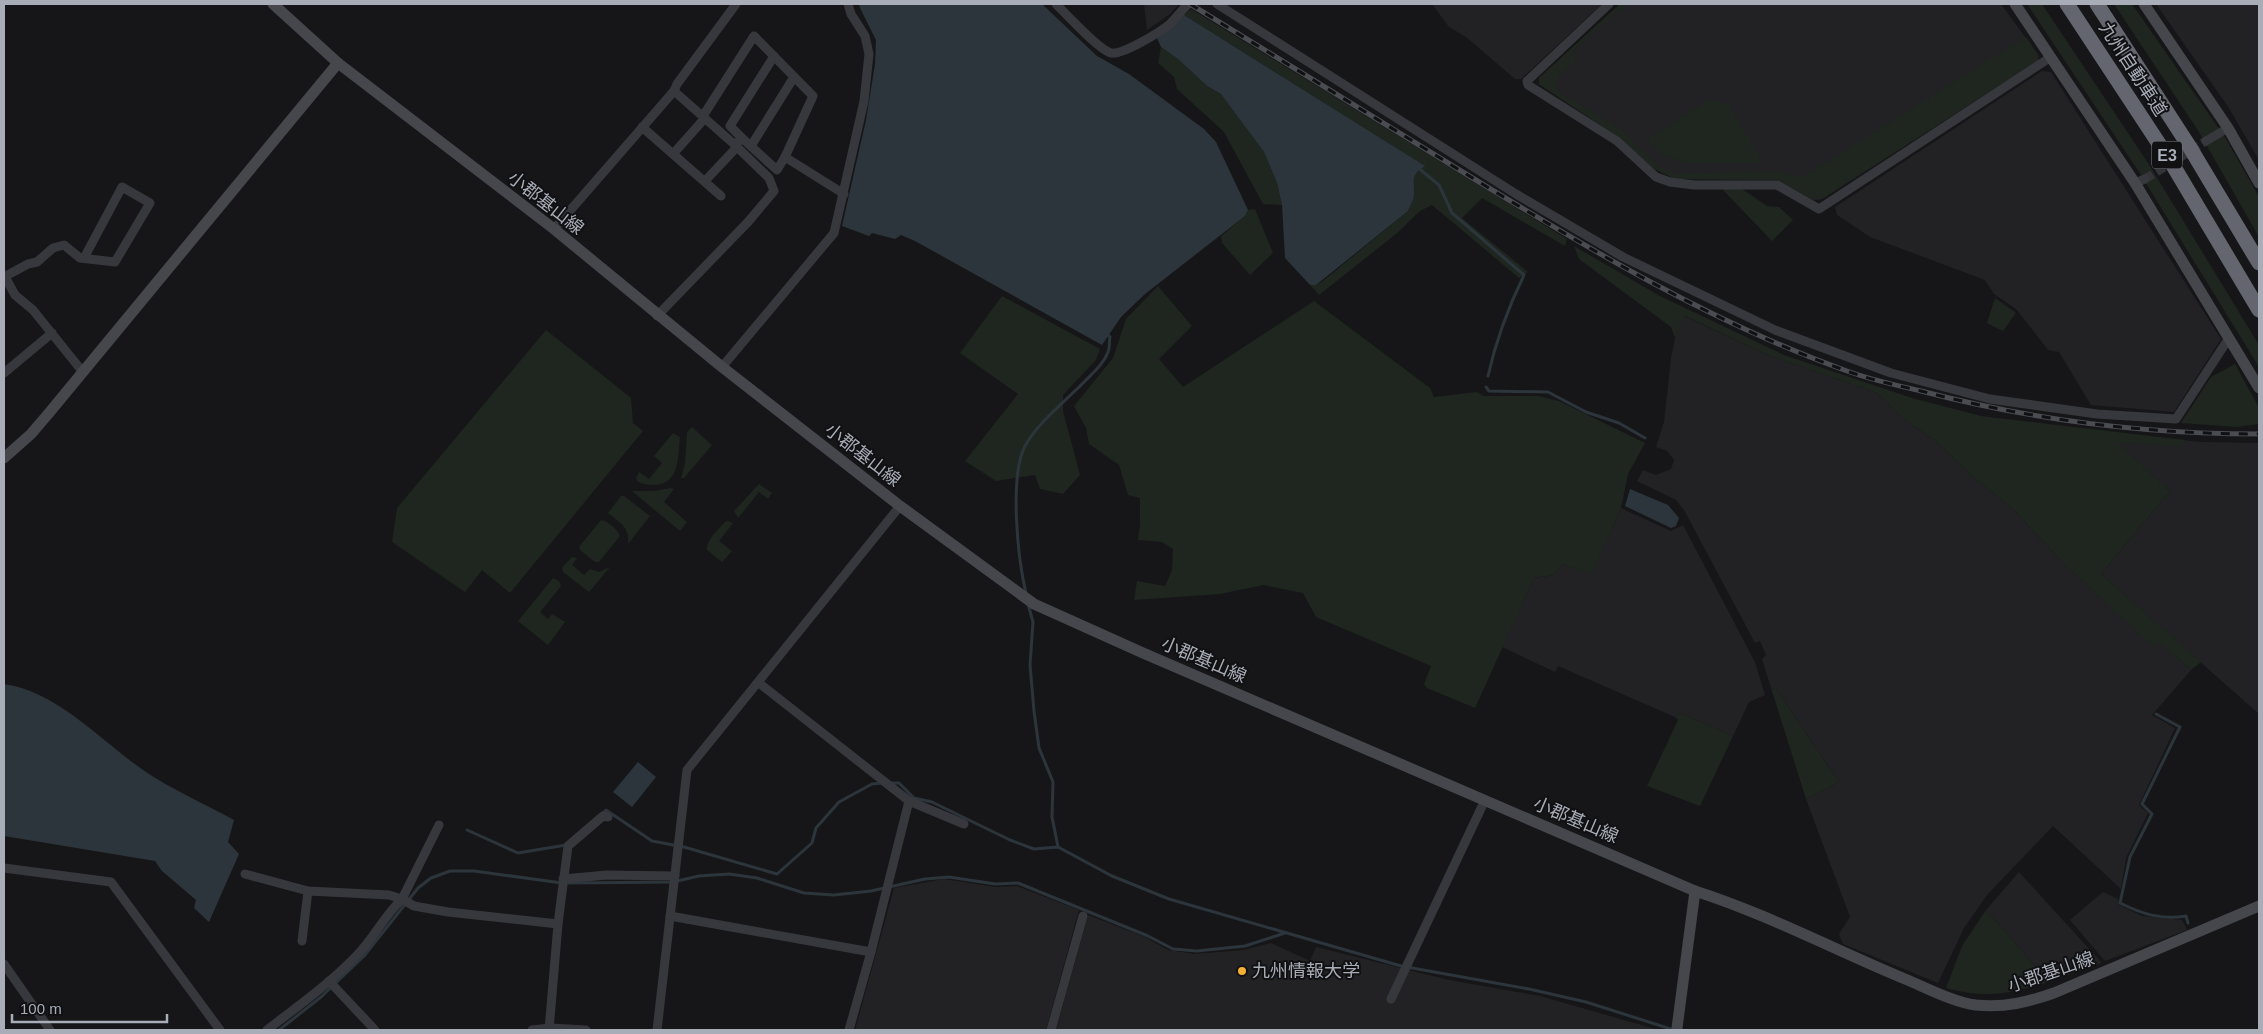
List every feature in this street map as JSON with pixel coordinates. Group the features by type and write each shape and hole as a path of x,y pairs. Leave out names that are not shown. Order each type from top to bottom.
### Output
{"highway":[{"name":"九州自動車道","path":"2067,4 2171,162 2259,310"},
{"name":"九州自動車道","path":"2096,4 2189,146 2259,263"}],"main road":[{"name":"小郡基山線","path":"273,4 338,63 554,230 657,316 900,506 1034,603 1143,653 1695,891 1724,900 1848,956 1964,1002 2002,1006 2022,1004 2054,993 2259,906"},
{"path":"2015,4 2140,181 2259,388"},
{"path":"2144,4 2228,128 2259,183"},
{"path":"4,458 31,434 338,63"},
{"path":"1677,1028 1695,891"}],"street":[{"path":"554,230 674,91 677,84 736,4"},
{"path":"722,367 834,233 864,101 869,54 866,36 848,4"},
{"path":"1056,4 1101,48 1111,53 1122,52 1133,47 1168,25 1188,4"},
{"path":"1217,4 1516,194 1623,257 1775,330 1891,373 1990,399 2097,414 2176,419 2229,338"},
{"path":"1609,4 1527,81 1528,86 1617,141 1656,177 1670,182 1694,185 1777,185 1819,209 2051,57"},
{"path":"673,154 704,117 754,36 774,56 813,96 778,170 730,126 774,56"},
{"path":"751,146 794,77"},
{"path":"657,316 748,222 774,192 769,178 674,91"},
{"path":"642,127 721,196"},
{"path":"2206,141 2228,128"},
{"path":"705,181 742,138"},
{"path":"784,157 844,194"},
{"path":"82,371 33,310 16,295 4,276 36,262 54,248 64,245 80,258 115,262 150,203 122,187 84,258"},
{"path":"4,373 52,333"},
{"path":"657,1030 687,770 900,506"},
{"path":"759,683 909,801 964,824"},
{"path":"1390,998 1485,800"},
{"path":"848,1030 871,952 909,801"},
{"path":"549,1029 558,924 568,846 604,816 608,817"},
{"path":"267,1030 330,981 360,952 392,908 402,899 439,825"},
{"path":"4,868 111,882 220,1030"},
{"path":"245,874 308,891 389,896 402,899 414,906 448,912 558,924"},
{"path":"563,879 607,876 675,876"},
{"path":"302,941 308,891"},
{"path":"670,916 871,952"},
{"path":"1051,1030 1084,916"},
{"path":"4,964 50,1030"},
{"path":"330,981 375,1030"},
{"path":"532,1030 586,1030"}],"shaded area":[{"path":"859,4 1042,4 1097,56 1129,74 1204,129 1216,142 1248,210 1245,216 1145,294 1121,317 1102,345 915,241 901,235 895,239 872,233 869,236 842,226 866,120 875,64 876,40"},
{"path":"1144,4 1178,5 1170,14 1147,30"},
{"path":"1432,4 1602,4 1521,79 1515,79 1466,37 1449,27"},
{"path":"1620,4 2001,4 2039,56 1822,199 1813,200 1777,180 1675,179 1653,168 1620,138 1539,84 1539,78"},
{"path":"1620,4 1626,4 1572,51 1577,60 1556,78 1557,91 1619,128 1660,167 1677,174 1774,171 1803,177 2026,37 2039,56 2038,61 1822,199 1813,200 1777,180 1675,179 1653,168 1620,138 1539,84 1539,78"},
{"path":"2027,4 2042,4 2148,163 2259,345 2259,367 2139,172"},
{"path":"2114,4 2132,4 2226,139 2259,197 2259,237 2199,132"},
{"path":"2156,4 2259,4 2259,160 2229,108"},
{"path":"1191,9 1567,239 1565,246 1482,198 1462,218 1528,272 1519,278 1432,205 1420,211 1396,234 1319,295 1310,285 1316,285 1323,281 1408,211 1414,197 1414,176 1424,166 1184,15"},
{"path":"1184,15 1425,166 1415,176 1414,197 1408,211 1316,285 1310,285 1285,258 1282,205 1277,183 1264,152 1221,94 1207,86 1178,59 1161,47 1157,38"},
{"path":"1161,47 1178,59 1207,86 1221,94 1241,120 1264,152 1277,183 1282,205 1263,204 1224,132 1177,89 1174,77 1158,63"},
{"path":"2042,71 2051,72 2221,339 2174,412 2091,405 2059,352 2048,350 2016,309 1994,294 1985,280 1870,237 1837,215 1835,207"},
{"path":"1709,100 1728,104 1763,163 1687,163 1661,154 1647,139"},
{"path":"1722,189 1742,189 1767,206 1779,207 1793,220 1772,241"},
{"path":"1255,209 1273,253 1250,275 1222,243 1221,236 1245,216 1248,210"},
{"path":"1574,246 1660,296 1784,355 1912,398 1981,416 2185,440 2183,447 2117,442 2170,491 2101,574 2201,662 2191,670 2159,642 2153,646 2062,562 2015,511 1970,474 1936,441 1905,420 1877,393 1768,355 1685,316 1675,338 1671,327 1579,259"},
{"path":"1158,286 1192,326 1159,359 1183,387 1314,301 1430,388 1434,397 1477,392 1483,396 1539,396 1559,401 1645,443 1628,474 1621,508 1592,574 1563,564 1554,575 1534,578 1475,708 1427,688 1424,684 1431,666 1316,617 1303,593 1263,585 1220,594 1134,600 1137,581 1165,586 1172,570 1173,549 1162,542 1138,540 1140,498 1128,495 1119,465 1089,444 1086,428 1074,406 1113,358 1126,319"},
{"path":"1002,296 1100,349 1096,360 1063,395 1063,411 1080,475 1063,494 1040,489 1035,475 996,481 965,461 1018,394 960,353"},
{"path":"1995,298 2016,313 2003,331 1987,323"},
{"path":"1684,316 1768,355 1877,393 1905,420 1936,441 1970,474 2015,511 2062,562 2153,645 2159,641 2191,670 2152,715 2175,728 2139,805 2148,813 2126,858 2121,889 2053,826 1987,895 1964,928 1938,983 1843,944 1839,934 1850,917 1806,799 1839,782 1776,689 1771,688 1762,659 1766,655 1760,641 1755,643 1684,510 1676,500 1637,481 1643,470 1656,475 1671,469 1674,460 1667,451 1656,447 1664,422 1675,338"},
{"path":"546,330 631,398 633,423 643,431 510,593 482,570 465,592 392,542 397,508"},
{"path":"2235,364 2259,408 2259,424 2237,427 2181,423 2211,377"},
{"path":"692,427 712,445 684,478 681,478 685,463 687,432"},
{"path":"2105,432 2202,442 2259,443 2259,714 2101,574 2170,491"},
{"path":"673,433 680,437 678,460 674,474 664,483 656,485 637,481 636,478 639,472 649,479 662,463 654,456"},
{"path":"759,484 772,493 768,499 759,492 738,518 734,511"},
{"path":"674,489 664,502 687,522 680,531 632,491 653,491"},
{"path":"1630,489 1668,505 1679,518 1676,526 1671,528 1625,506"},
{"path":"621,496 624,496 650,516 628,544 626,529 608,513"},
{"path":"1621,508 1671,531 1683,525 1755,662 1765,695 1749,702 1733,736 1680,713 1675,717 1558,666 1555,672 1502,647 1534,578 1554,575 1563,564 1592,573"},
{"path":"601,520 612,526 620,536 599,562 595,562 580,550 579,547"},
{"path":"728,521 733,523 719,541 732,551 722,562 707,550 707,546 713,535"},
{"path":"572,557 577,558 572,565 584,575 590,569 599,572 610,567 589,592 563,572 562,568"},
{"path":"553,578 559,581 561,586 540,612 548,619 552,614 565,622 548,645 518,621"},
{"path":"4,684 24,689 60,707 153,777 234,820 228,842 239,854 209,922 194,908 196,900 162,871 155,861 4,836"},
{"path":"1771,688 1776,689 1839,782 1806,799"},
{"path":"1680,713 1733,736 1700,806 1647,786 1678,720 1675,717"},
{"path":"638,762 656,777 632,807 613,792"},
{"path":"2019,872 2102,963 2049,982 1986,910"},
{"path":"944,879 996,887 1017,886 1079,910 1046,1030 855,1030 894,888"},
{"path":"2103,892 2118,899 2119,905 2142,916 2182,920 2187,930 2105,961 2070,920"},
{"path":"1986,910 2049,982 2022,990 1998,994 1974,993 1946,988 1962,946"},
{"name":"九州情報大学","path":"1088,915 1145,937 1168,950 1195,954 1244,950 1271,943 1310,961 1316,947 1449,980 1540,996 1659,1030 1056,1030"}],"waterway":[{"path":"1417,167 1439,185 1452,213 1524,275 1503,324 1488,376"},
{"path":"1026,593 1020,560 1016,519 1017,477 1020,460 1025,446 1038,428 1104,360 1109,350 1110,337 1106,333"},
{"path":"1486,387 1489,391 1548,392 1586,412 1619,423 1645,438"},
{"path":"1028,604 1033,622 1030,665 1034,711 1039,748 1053,782 1052,817 1058,847"},
{"path":"2156,714 2180,727 2142,804 2152,814 2130,857 2120,903 2160,917 2186,916 2188,923"},
{"path":"603,813 606,810 652,841 684,847 777,874 812,843 816,828 839,802 872,784 882,783"},
{"path":"891,783 899,783 914,798 932,802 1010,840 1034,849 1058,847 1112,876 1169,899 1401,966 1529,989 1586,1002 1674,1030"},
{"path":"467,830 518,853 566,845"},
{"path":"279,1030 321,997 364,956 418,888 431,878 450,871 474,871 562,883"},
{"path":"568,883 673,882 699,876 729,874 757,878 804,893 834,895 871,891 925,879 949,877 995,884 1018,883 1148,936 1173,949 1197,951 1245,946 1285,933"}],"tunnel":[{"path":"2145,179 2206,141"}],"railway":[{"path":"1190,4 1466,174 1604,256 1699,307 1797,352 1874,380 2005,410 2131,428 2259,434"}],"place":[{"name":"九州情報大学","path":"1242,971"}]}
